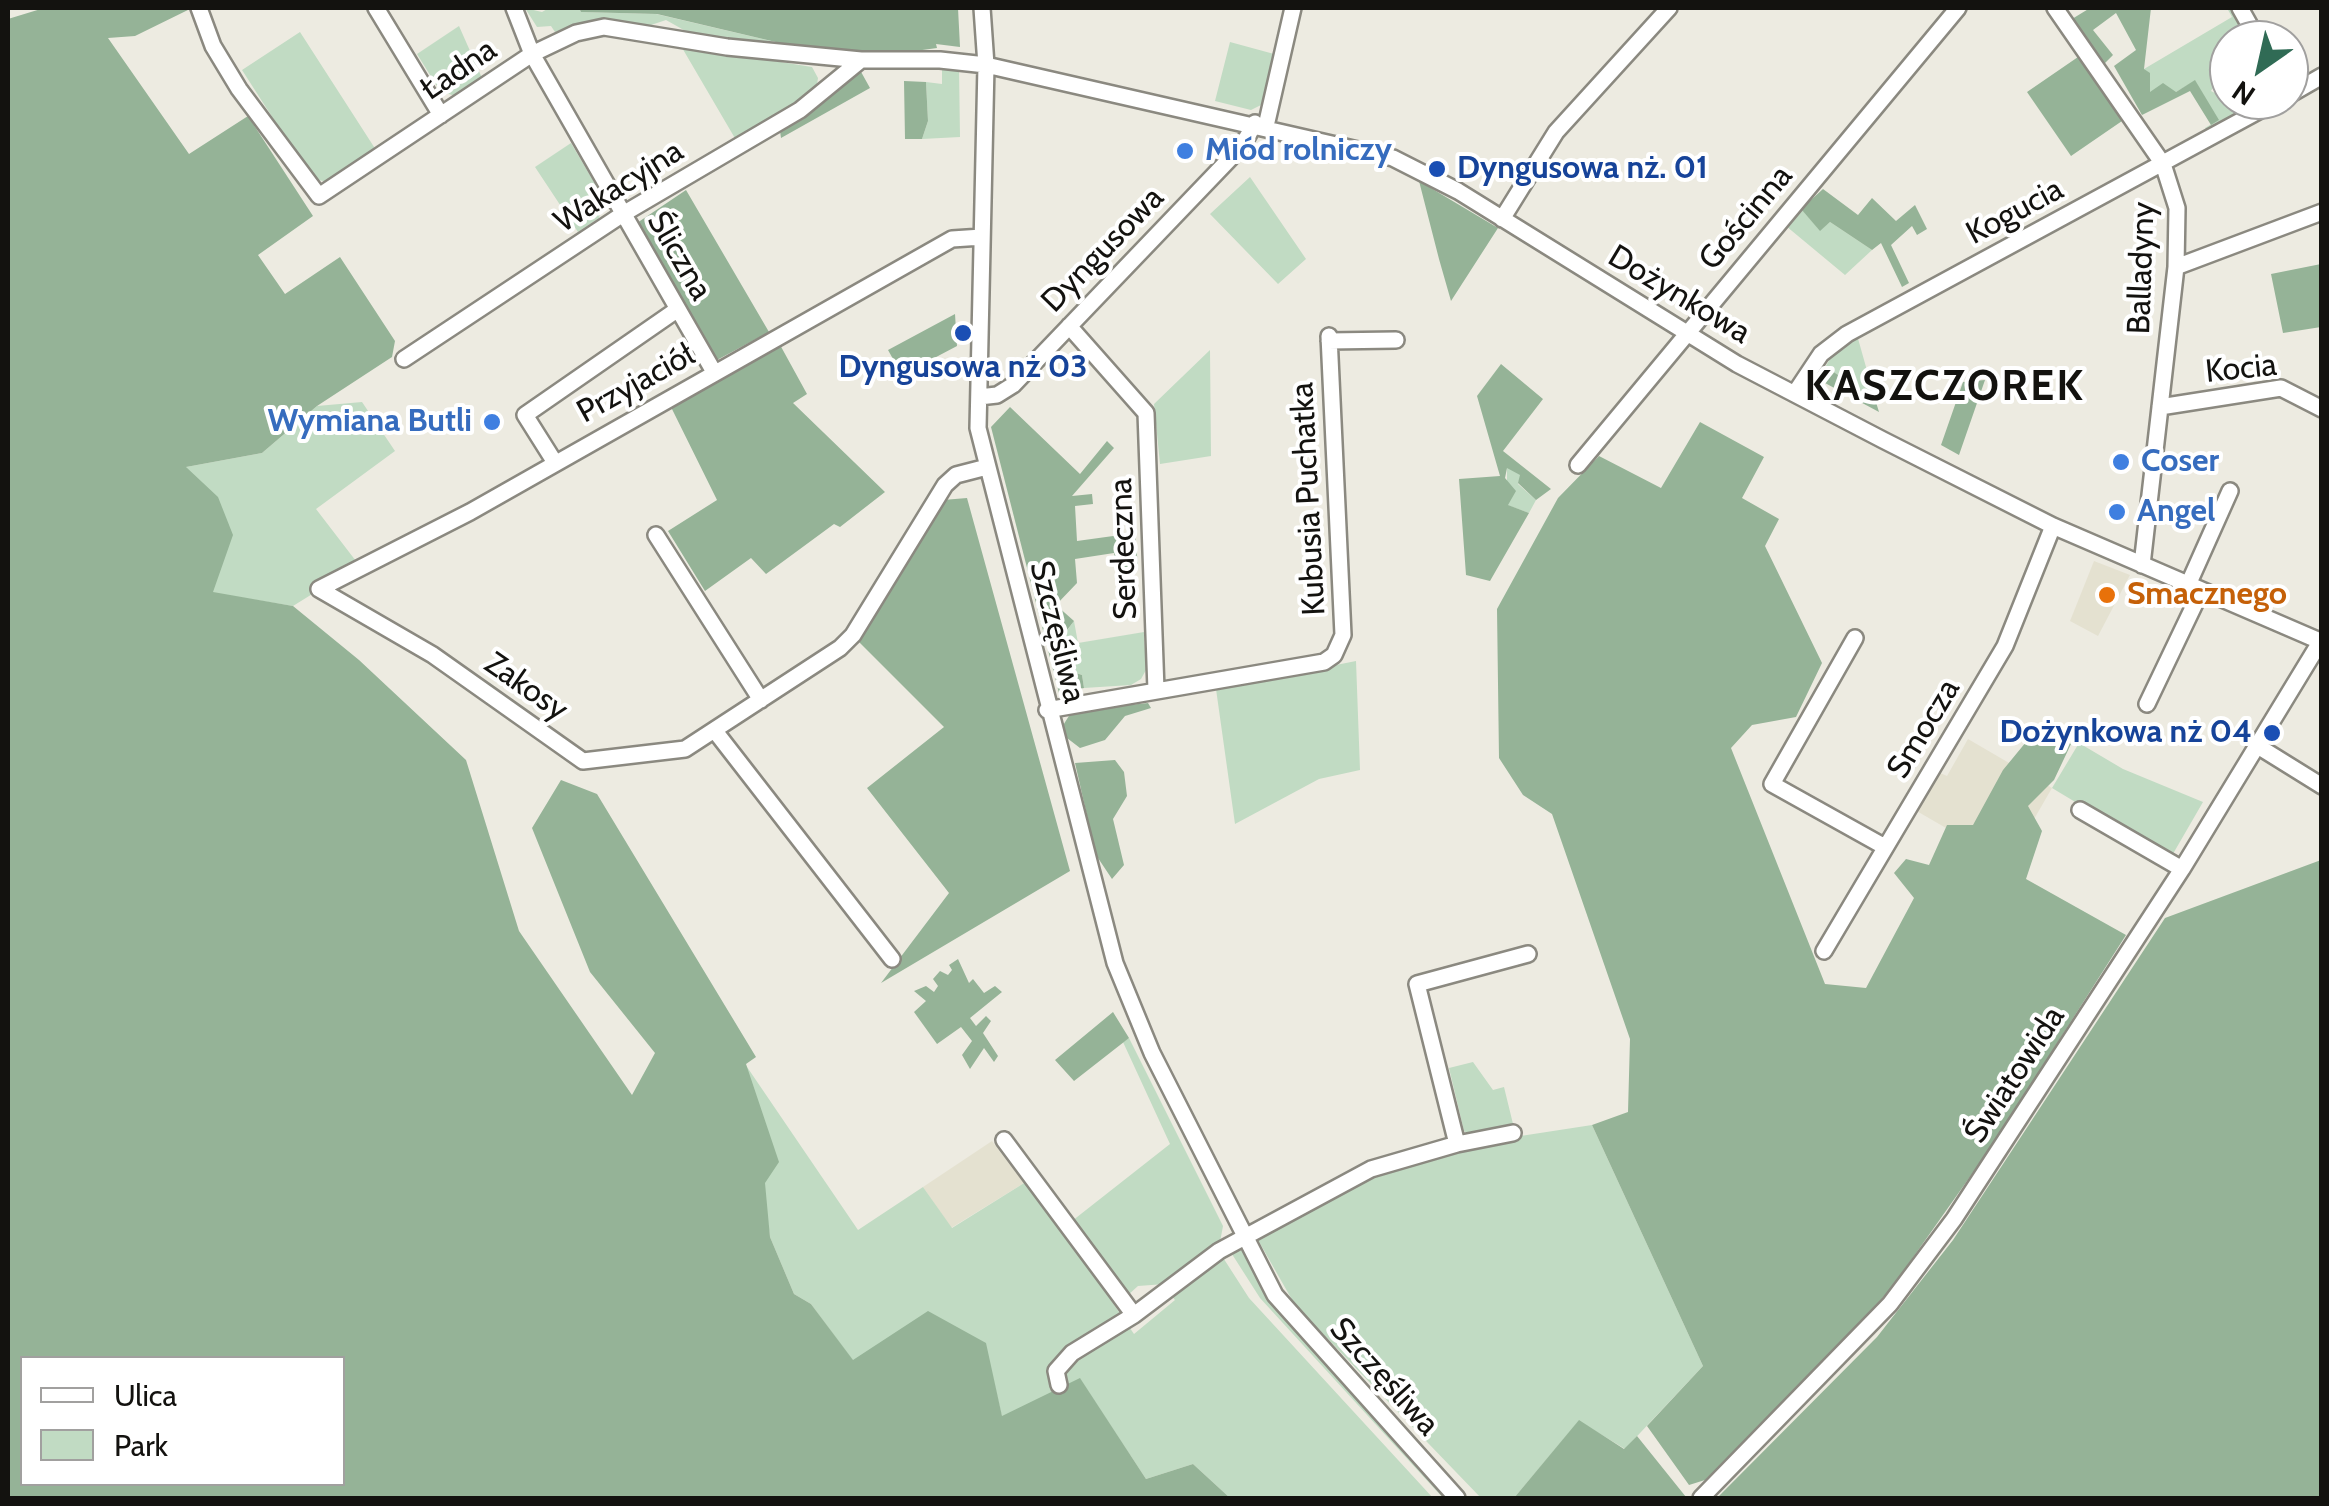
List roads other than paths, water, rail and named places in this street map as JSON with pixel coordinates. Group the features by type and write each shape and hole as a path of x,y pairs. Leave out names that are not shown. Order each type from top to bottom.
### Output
{"street":[{"name":"Ładna","path":"200,8 213,46 240,89 319,196 532,54 576,33 604,27 727,48 861,60 986,64"},
{"path":"376,8 441,115"},
{"name":"Śliczna","path":"514,8 532,54 714,372"},
{"name":"Szczęśliwa","path":"982,8 986,64 978,428 1099,909 1132,1009 1244,1237 1286,1310 1457,1498"},
{"path":"1502,219 1552,138 1669,8"},
{"name":"Gościnna","path":"1578,465 1958,8"},
{"name":"Balladyny","path":"2056,8 2163,164 2177,208 2176,267 2142,566"},
{"path":"1260,125 1299,10"},
{"name":"Wakacyjna","path":"404,359 623,214 800,110 861,60"},
{"name":"Dożynkowa","path":"986,64 1260,125 1404,162 1686,333 1794,393 2053,526 2321,641"},
{"name":"Kogucia","path":"1794,393 1818,358 1841,338 2243,120"},
{"name":"Dyngusowa","path":"978,397 997,395 1010,387 1260,125"},
{"path":"2176,267 2322,212"},
{"name":"Przyjaciół","path":"319,589 470,512 952,239 982,236"},
{"path":"554,461 524,414 678,309"},
{"name":"Serdeczna","path":"1068,326 1146,413 1156,690"},
{"name":"Kubusia Puchatka","path":"1156,690 1324,662 1340,644 1329,338 1396,340"},
{"name":"Kocia","path":"2160,407 2281,388 2322,409"},
{"name":"Zakosy","path":"319,589 433,654 583,761 685,749 852,635 944,485 956,475 987,467"},
{"path":"2146,704 2230,491"},
{"name":"Smocza","path":"1824,951 2005,646 2053,526"},
{"path":"656,535 761,700"},
{"path":"1855,638 1772,784 1886,848"},
{"name":"Światowida","path":"1708,1496 1901,1289 1954,1219 2182,869 2321,641"},
{"path":"1047,710 1156,690"},
{"path":"715,732 892,958"},
{"path":"2256,745 2322,786"},
{"path":"2080,810 2182,869"},
{"path":"1457,1144 1416,978 1528,954"},
{"path":"1060,1386 1056,1371 1072,1352 1134,1316 1244,1237 1371,1169 1457,1144 1513,1134"},
{"path":"1004,1140 1134,1316"}],"place":[{"name":"Miód rolniczy","path":"1185,151"},
{"name":"Dyngusowa nż. 01","path":"1437,169"},
{"name":"Dyngusowa nż 03","path":"963,333"},
{"name":"Wymiana Butli","path":"492,422"},
{"name":"Coser","path":"2121,462"},
{"name":"Angel","path":"2117,512"},
{"name":"Smacznego","path":"2107,595"},
{"name":"Dożynkowa nż 04","path":"2272,733"}],"district":[{"name":"KASZCZOREK","path":"1945,388"}]}
